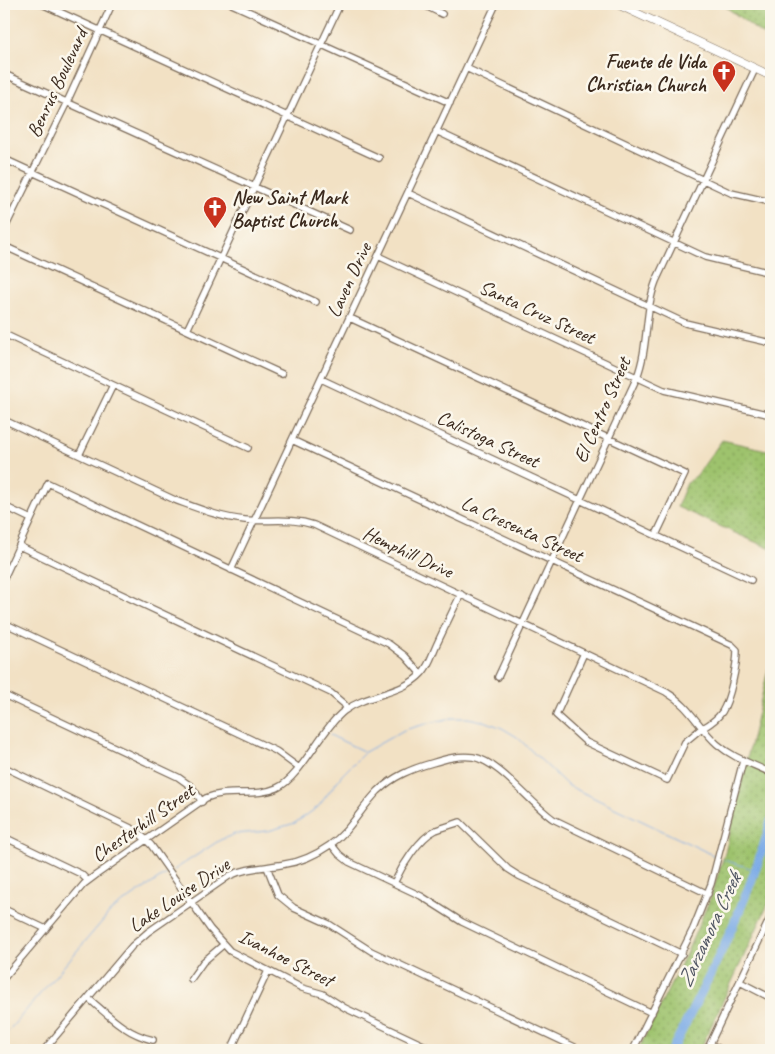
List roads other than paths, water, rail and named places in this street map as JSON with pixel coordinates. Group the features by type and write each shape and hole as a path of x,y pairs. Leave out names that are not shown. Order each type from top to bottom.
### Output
{"main road":[{"path":"617,4 771,76"}],"street":[{"path":"42,4 378,158"},
{"name":"Benrus Boulevard","path":"4,230 67,102 112,4"},
{"path":"232,4 450,103"},
{"path":"187,330 340,4"},
{"path":"422,4 442,14"},
{"name":"Laven Drive","path":"231,570 496,4"},
{"path":"466,68 731,193 771,202"},
{"name":"El Centro Street","path":"498,677 637,377 644,356 653,287 755,69"},
{"path":"4,74 350,230"},
{"path":"436,131 714,260 771,273"},
{"path":"4,159 316,302"},
{"path":"408,193 694,326 771,343"},
{"path":"4,246 282,374"},
{"name":"Santa Cruz Street","path":"378,256 671,392 771,414"},
{"path":"350,318 685,474 656,535"},
{"path":"4,334 248,448"},
{"name":"Calistoga Street","path":"321,379 751,580"},
{"path":"79,455 113,385"},
{"name":"Hemphill Drive","path":"4,420 183,503 229,517 255,521 291,520 314,525 674,696 687,707 703,728 724,750 743,761 771,773"},
{"name":"La Cresenta Street","path":"292,440 732,645 737,650 737,658 725,706 719,716 703,728"},
{"path":"4,578 48,483 389,644 405,656 421,674"},
{"path":"4,506 31,519"},
{"path":"19,546 331,693 338,697 348,709"},
{"name":"Chesterhill Street","path":"4,978 88,881 214,795 262,792 277,788 288,781 328,728 348,709 363,700 403,686 421,674 429,663 460,594"},
{"path":"4,622 276,751 299,768"},
{"path":"584,653 556,715 586,742 667,780 688,738 703,728"},
{"path":"4,695 178,777 192,787 202,802"},
{"name":"Lake Louise Drive","path":"44,1050 136,942 229,876 246,870 287,864 305,858 331,844 344,832 373,797 397,776 446,758 462,756 478,758 490,764 542,812 565,826 708,894"},
{"path":"633,1050 699,918 721,852 743,761"},
{"name":"Ivanhoe Street","path":"4,767 131,826 147,840 223,945 239,957 302,988 323,994 345,1008 434,1050"},
{"path":"394,883 401,869 425,838 436,830 460,822 508,869 519,876 682,954"},
{"path":"4,837 81,874 88,881"},
{"path":"331,844 349,862 432,902 462,922 652,1012"},
{"path":"268,867 278,895 294,908 330,924 371,951 581,1050"},
{"path":"4,909 46,929"},
{"path":"722,1050 708,1047 771,916"},
{"path":"191,979 203,962 223,945"},
{"path":"231,1050 268,971"},
{"path":"740,982 771,998"},
{"path":"88,998 126,1029 141,1037 153,1040"}],"waterway":[{"path":"330,735 365,752 404,730 433,722 452,718 468,718 487,722 517,737 567,785 715,856"},
{"path":"174,870 220,840 235,834 268,831 295,823 318,807 342,775 364,753"},
{"name":"Zarzamora Creek","path":"672,1050 728,938 752,880 771,821"},
{"path":"724,860 756,870"},
{"path":"4,1036 112,910 166,874"}],"place":[{"name":"Fuente de Vida Christian Church","path":"724,93"},
{"name":"New Saint Mark Baptist Church","path":"215,229"}]}
